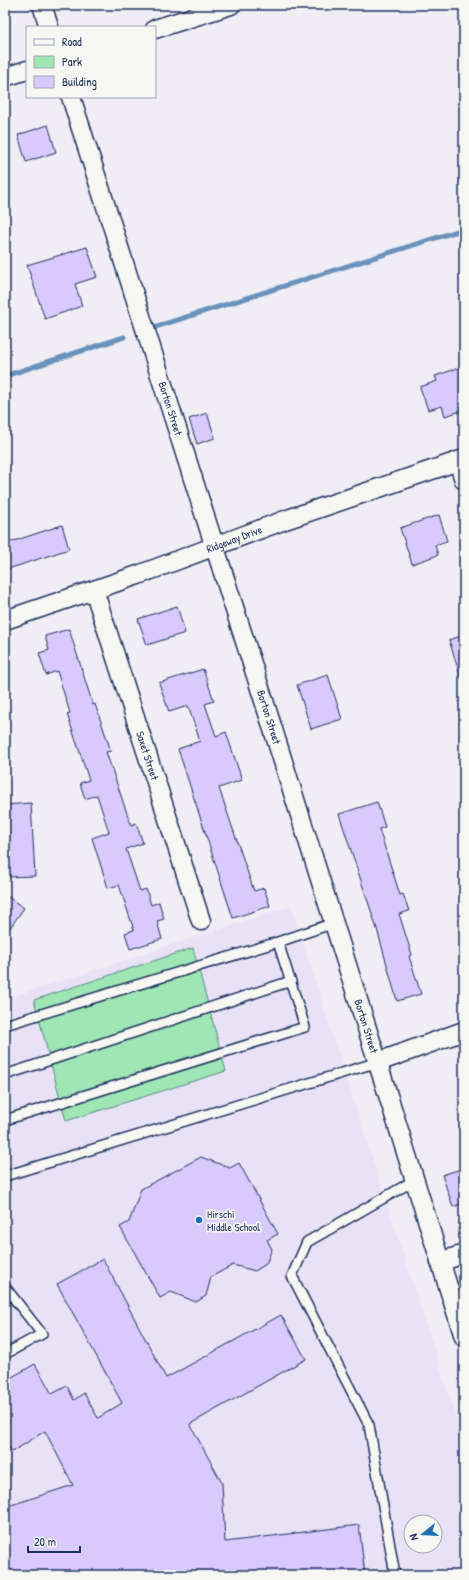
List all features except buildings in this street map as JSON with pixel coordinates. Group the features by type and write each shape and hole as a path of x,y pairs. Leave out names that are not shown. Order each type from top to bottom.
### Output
{"street":[{"path":"42,5 49,26"},
{"path":"156,29 230,5"},
{"path":"5,77 26,70"},
{"name":"Borton Street","path":"72,98 464,1337"},
{"path":"461,460 464,480"},
{"name":"Ridgeway Drive","path":"5,620 94,590 285,520 461,460"},
{"name":"Saxet Street","path":"94,590 201,921"},
{"path":"378,1062 464,1031"},
{"path":"440,1262 464,1254"}],"lane":[{"path":"5,1025 278,942 334,923"},
{"path":"5,1120 306,1027 278,942"},
{"path":"5,1075 291,981"},
{"path":"5,1176 378,1062"},
{"path":"395,1575 369,1425 292,1276 307,1242 415,1180"},
{"path":"5,1287 42,1334 5,1354"}],"shaded area":[{"name":"Hirschi Middle School","path":"291,906 464,1442 464,1575 5,1575 5,999"}],"green space":[{"path":"193,948 226,1071 66,1121 34,1000"}],"waterway":[{"path":"155,327 464,229"},
{"path":"5,376 124,337"}],"place":[{"name":"Hirschi Middle School","path":"199,1220"}]}
